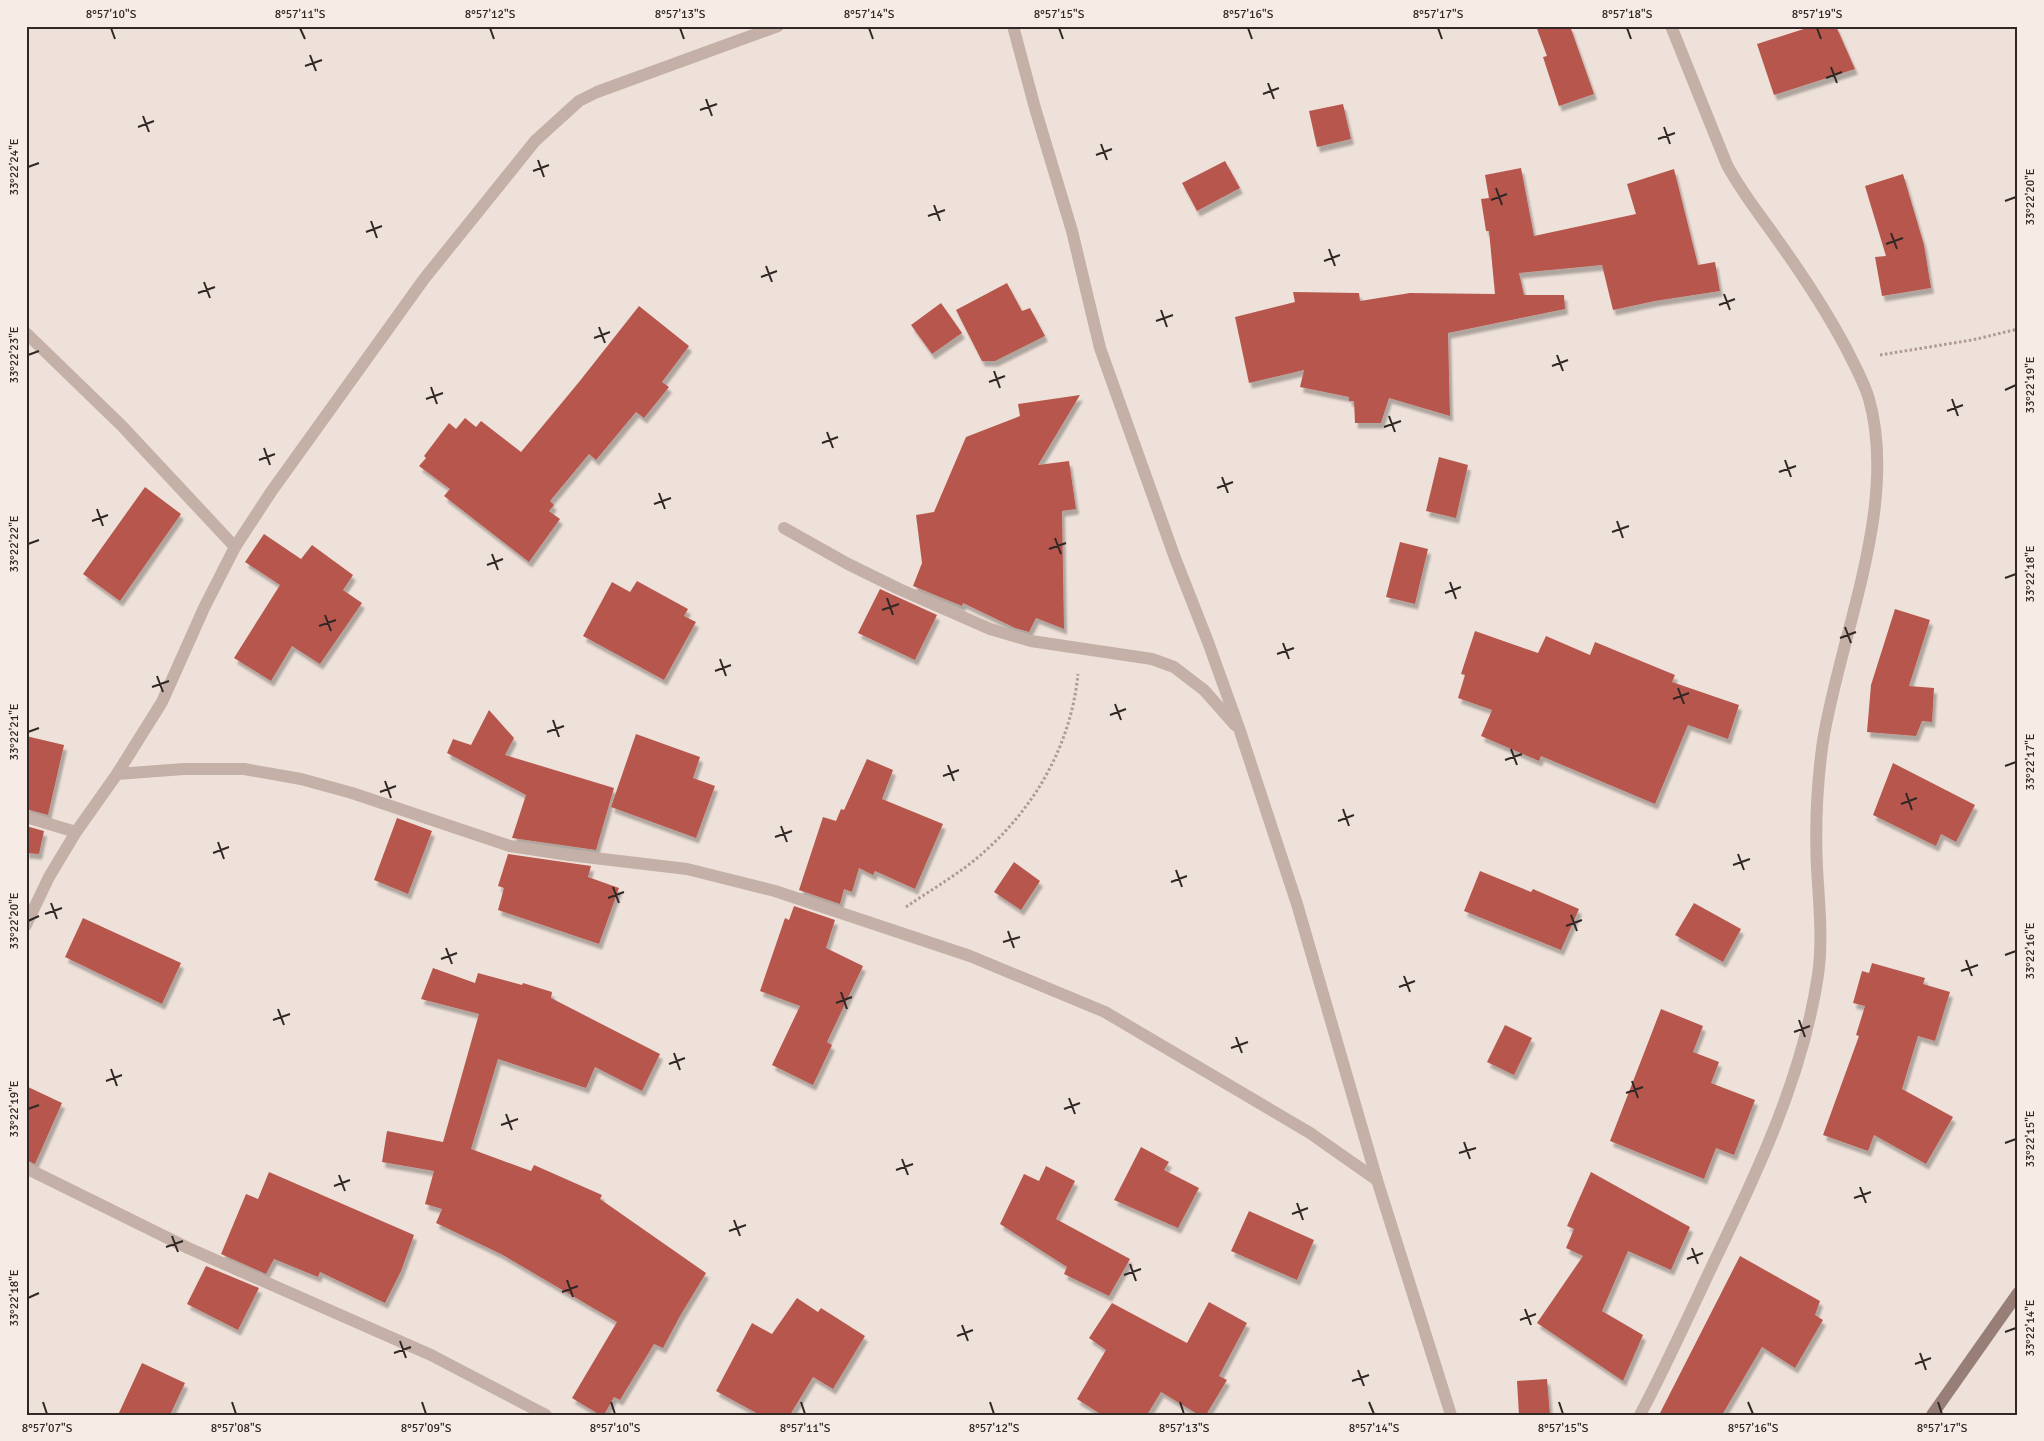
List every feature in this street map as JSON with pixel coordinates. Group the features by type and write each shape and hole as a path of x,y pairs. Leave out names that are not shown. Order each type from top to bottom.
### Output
{"main road":[{"path":"1932,1415 2018,1293"}],"street":[{"path":"26,925 49,877 76,832 117,774 162,702 204,608 235,547 306,441 424,279 535,140 556,119 579,101 597,92 778,26"},
{"path":"1013,26 1072,232 1100,348 1155,504 1240,731 1297,904 1377,1180 1451,1415"},
{"path":"1640,1415 1738,1211 1774,1127 1803,1047 1811,1016 1818,971 1820,924 1816,813 1823,741 1858,594 1873,516 1878,459 1868,398 1852,361 1831,320 1727,165 1671,26"},
{"path":"26,333 122,426 235,547"},
{"path":"784,528 848,564 899,589 990,629 1031,640 1152,659 1174,667 1204,690 1240,731"},
{"path":"117,774 184,769 244,770 301,778 352,793 510,846 687,869 774,890 970,956 1105,1012 1310,1133 1377,1180"},
{"path":"26,818 76,832"},
{"path":"26,1168 188,1248 431,1355 546,1415"}],"path":[{"path":"1852,361 1972,340 2018,329"},
{"path":"879,924 983,853 1002,836 1024,808 1046,777 1062,745 1076,692 1081,649"}],"building":[{"path":"1536,26 1570,26 1594,94 1559,106 1543,57 1547,56"},
{"path":"1813,26 1836,26 1855,69 1774,95 1757,44"},
{"path":"1343,104 1351,139 1317,147 1309,111"},
{"path":"1225,161 1240,188 1197,211 1182,183"},
{"path":"1521,168 1534,236 1636,214 1627,184 1674,169 1698,265 1715,262 1720,291 1655,301 1613,310 1602,265 1519,273 1524,295 1564,295 1565,309 1448,333 1450,416 1389,398 1381,423 1355,423 1354,401 1349,401 1349,397 1300,387 1304,370 1249,383 1235,317 1295,302 1293,292 1359,293 1360,301 1410,293 1495,294 1489,231 1486,231 1481,199 1489,198 1485,175"},
{"path":"1903,174 1924,245 1931,288 1882,296 1875,257 1886,256 1865,186"},
{"path":"1007,283 1022,311 1030,308 1045,336 995,361 982,361 956,310"},
{"path":"941,303 962,333 932,354 911,325"},
{"path":"639,306 689,346 662,382 669,387 644,418 636,412 596,460 589,454 550,501 554,505 549,511 560,519 529,562 444,496 450,489 419,466 426,458 424,456 449,423 456,429 465,418 476,427 481,421 521,452"},
{"path":"1080,395 1038,465 1069,461 1076,509 1062,511 1064,629 1036,618 1029,632 1015,628 963,603 962,606 913,586 922,563 916,515 934,512 966,437 1020,416 1018,404"},
{"path":"1439,457 1468,465 1456,518 1426,511"},
{"path":"145,487 181,514 120,601 83,574"},
{"path":"264,534 301,559 312,545 353,575 343,590 362,603 320,664 292,646 271,681 234,658 280,585 245,562"},
{"path":"1400,542 1428,549 1415,604 1386,597"},
{"path":"637,581 688,609 684,616 696,622 664,680 583,636 612,582 630,592"},
{"path":"880,589 937,615 915,660 858,633"},
{"path":"1895,609 1930,620 1909,686 1934,688 1932,722 1922,721 1916,736 1867,732 1871,685"},
{"path":"1475,631 1538,653 1546,636 1590,655 1595,642 1675,675 1672,682 1739,705 1728,739 1688,725 1655,804 1541,756 1539,761 1481,736 1492,710 1458,698 1465,675 1461,674"},
{"path":"489,710 514,738 505,755 614,788 596,850 512,838 526,795 447,753 453,739 471,745"},
{"path":"636,734 700,757 693,778 715,786 696,838 611,807"},
{"path":"26,736 64,745 48,815 26,809"},
{"path":"867,759 893,770 882,799 943,824 915,889 875,871 873,875 859,868 852,892 844,889 840,904 799,890 823,817 836,821 841,809 844,810"},
{"path":"1893,763 1975,805 1956,842 1941,834 1936,846 1873,815"},
{"path":"397,818 432,831 408,894 374,880"},
{"path":"26,826 44,831 39,854 26,853"},
{"path":"508,854 591,866 588,877 619,888 599,944 498,910 504,888 498,886"},
{"path":"1014,862 1040,881 1021,910 994,892"},
{"path":"1480,871 1531,892 1533,889 1579,909 1561,950 1464,911"},
{"path":"1694,903 1741,929 1723,962 1675,935"},
{"path":"794,906 835,920 826,948 863,966 827,1042 832,1045 813,1085 772,1065 800,1006 760,991 785,918 789,920"},
{"path":"83,918 181,963 162,1004 65,957"},
{"path":"1872,963 1925,978 1923,984 1950,992 1935,1041 1918,1036 1902,1089 1953,1117 1926,1164 1874,1135 1868,1151 1823,1135 1859,1036 1856,1035 1865,1006 1853,1003 1862,971 1869,973"},
{"path":"433,968 475,983 478,973 522,985 523,983 552,992 551,998 660,1054 642,1091 595,1067 586,1088 498,1059 471,1149 531,1171 534,1165 602,1195 600,1199 706,1273 663,1348 654,1344 620,1400 614,1397 604,1415 600,1415 572,1398 617,1322 501,1254 436,1223 442,1209 425,1204 434,1171 382,1162 387,1131 443,1142 479,1014 421,999"},
{"path":"1661,1009 1703,1026 1693,1052 1719,1062 1711,1083 1755,1100 1734,1155 1716,1148 1704,1179 1610,1141"},
{"path":"1505,1025 1532,1038 1514,1075 1487,1062"},
{"path":"26,1086 62,1103 35,1164 26,1160"},
{"path":"1141,1147 1169,1162 1164,1170 1199,1188 1178,1228 1114,1200"},
{"path":"1046,1166 1075,1181 1056,1219 1130,1259 1109,1296 1064,1274 1067,1267 1000,1224 1024,1174 1039,1181"},
{"path":"269,1172 414,1235 401,1271 385,1303 320,1272 318,1277 274,1259 266,1274 221,1254 246,1194 258,1199"},
{"path":"1591,1172 1690,1227 1671,1270 1628,1251 1602,1311 1643,1335 1623,1381 1537,1323 1583,1256 1566,1248 1574,1229 1567,1226"},
{"path":"1249,1211 1314,1240 1297,1280 1231,1251"},
{"path":"1740,1256 1820,1301 1815,1315 1823,1320 1795,1368 1762,1347 1722,1415 1659,1415"},
{"path":"206,1266 259,1288 238,1330 187,1304"},
{"path":"797,1298 818,1312 821,1308 865,1336 833,1389 813,1377 790,1415 760,1415 716,1391 752,1323 772,1334"},
{"path":"1209,1302 1247,1323 1219,1376 1227,1380 1206,1415 1199,1415 1161,1392 1147,1415 1102,1415 1077,1399 1106,1350 1089,1338 1112,1303 1187,1343"},
{"path":"142,1363 185,1383 170,1415 118,1415"},
{"path":"1547,1379 1550,1415 1519,1415 1517,1381"}]}
